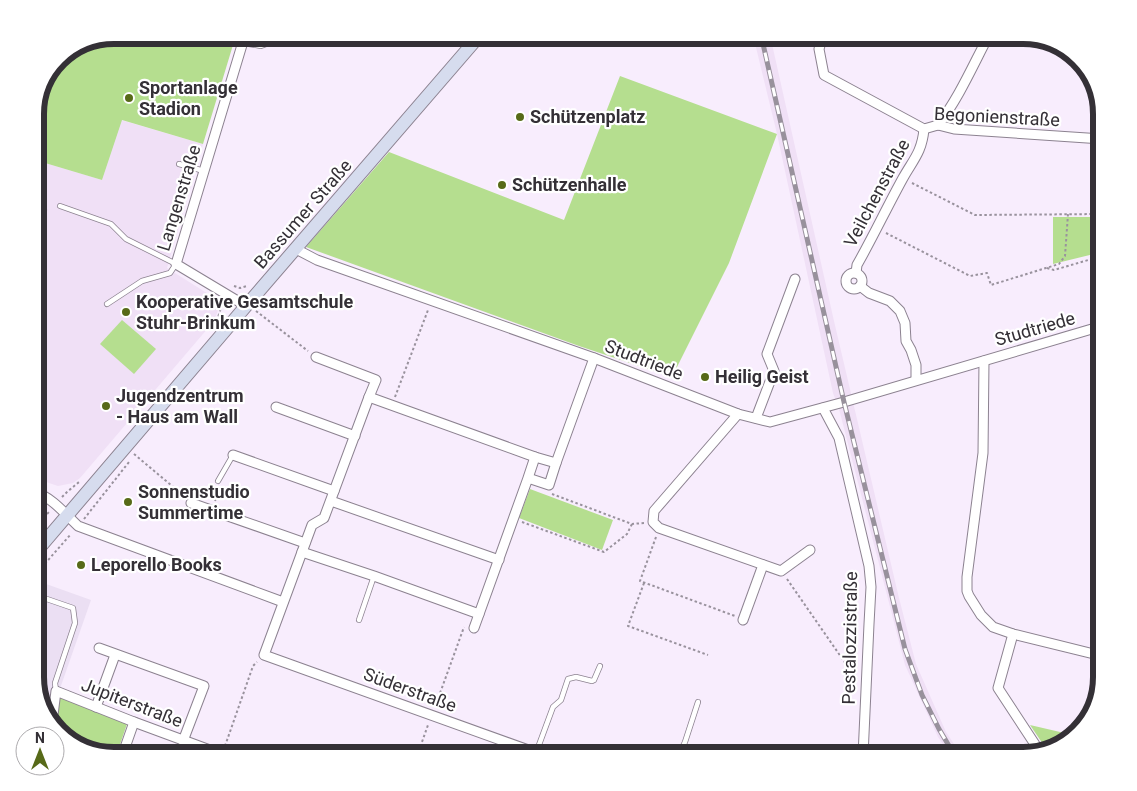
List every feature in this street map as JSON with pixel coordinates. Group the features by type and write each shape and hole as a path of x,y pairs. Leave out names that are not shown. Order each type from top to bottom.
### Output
{"street":[{"name":"Langenstraße","path":"242,44 176,264 246,306"},
{"name":"Bassumer Straße","path":"44,542 472,44"},
{"name":"Begonienstraße","path":"820,44 819,49 824,75 924,129 938,126 954,129 1093,138"},
{"path":"938,126 961,89 984,44"},
{"name":"Veilchenstraße","path":"856,273 857,265 903,178 917,157 923,141 924,129"},
{"name":"Studtriede","path":"296,249 317,260 594,358 738,414 770,422 1093,329"},
{"name":"Veilchenstraße","path":"850,273 856,273 861,276 860,286 855,289 849,288 846,283 846,277 850,273"},
{"path":"756,418 774,371 767,354 795,279"},
{"name":"Veilchenstraße","path":"860,286 869,293 890,301 900,311 905,323 906,342 916,365 916,380"},
{"path":"264,655 312,525 324,518 376,380 316,357"},
{"path":"528,478 549,485 594,358"},
{"path":"984,361 984,453 968,568 967,591 975,606 993,627 1012,634 1093,654"},
{"path":"369,397 556,463"},
{"path":"276,407 355,436"},
{"name":"Pestalozzistraße","path":"823,408 839,438 869,566 870,587 863,747"},
{"path":"738,414 654,511 656,525 781,571 810,550"},
{"path":"233,455 334,491"},
{"path":"474,628 535,457"},
{"path":"44,496 56,504 78,526 93,533 284,602"},
{"path":"331,500 498,560"},
{"path":"191,503 374,576 479,614"},
{"path":"743,620 763,565"},
{"path":"1012,634 998,688 1036,746"},
{"path":"99,648 204,686 183,741"},
{"path":"96,707 115,654"},
{"name":"Süderstraße","path":"264,655 521,747"},
{"name":"Jupiterstraße","path":"53,712 56,691 201,747"},
{"path":"125,747 134,722"}],"lane":[{"path":"179,164 204,171"},
{"path":"60,206 111,224 126,239 176,264 170,273 142,281 107,304"},
{"path":"218,482 233,455"},
{"path":"359,620 374,576"},
{"path":"44,598 73,608 75,623 55,683 56,691"},
{"path":"542,747 553,707 561,700 568,679 576,677 592,681 600,666"},
{"path":"682,747 698,702"}],"path":[{"path":"903,178 975,215 1093,214"},
{"path":"44,210 48,211"},
{"path":"877,228 970,276 987,273 991,285 1059,264 1065,256 1068,214"},
{"path":"1047,268 1054,270 1093,259"},
{"path":"218,321 227,295"},
{"path":"392,406 432,300"},
{"path":"246,306 256,311 316,357"},
{"path":"126,447 191,503"},
{"path":"44,516 66,492 82,479"},
{"path":"212,510 219,491 218,482"},
{"path":"549,485 550,493 632,524 656,525 640,581 743,620"},
{"path":"513,519 604,552 627,534 632,524"},
{"path":"781,571 858,682 866,690"},
{"path":"644,583 628,626 708,654"},
{"path":"420,747 466,622 479,614"},
{"path":"227,747 253,666 264,655"}],"shaded area":[{"path":"755,44 772,44 834,321 916,664 946,732 956,747 945,747 938,737 905,665 839,409 833,393 777,134"},
{"name":"Kooperative Gesamtschule Stuhr-Brinkum","path":"121,120 203,144 167,268 221,302 214,321 80,478 73,483 58,486 44,481 44,163 102,180"},
{"path":"44,583 91,600 52,711 46,695 44,682"}],"green space":[{"name":"Sportanlage Stadion","path":"233,44 203,144 122,120 102,180 44,163 44,109 46,96 58,71 79,53 100,45"},
{"path":"620,76 777,134 729,263 672,377 579,346 306,247 389,152 564,220"},
{"path":"1053,217 1093,217 1093,254 1053,264"},
{"path":"122,320 156,349 134,374 100,344"},
{"path":"530,489 613,520 602,550 519,518"},
{"path":"59,696 127,724 119,747 105,747 83,740 65,728 56,716"},
{"path":"1030,725 1065,733 1054,740 1043,745"}],"railway":[{"path":"763,44 844,402 905,649 922,695 950,747"}],"place":[{"name":"Sportanlage Stadion","path":"129,98"},
{"name":"Schützenplatz","path":"520,117"},
{"name":"Schützenhalle","path":"502,185"},
{"name":"Kooperative Gesamtschule Stuhr-Brinkum","path":"126,312"},
{"name":"Heilig Geist","path":"705,377"},
{"name":"Jugendzentrum - Haus am Wall","path":"106,406"},
{"name":"Sonnenstudio Summertime","path":"128,502"},
{"name":"Leporello Books","path":"81,565"}]}
